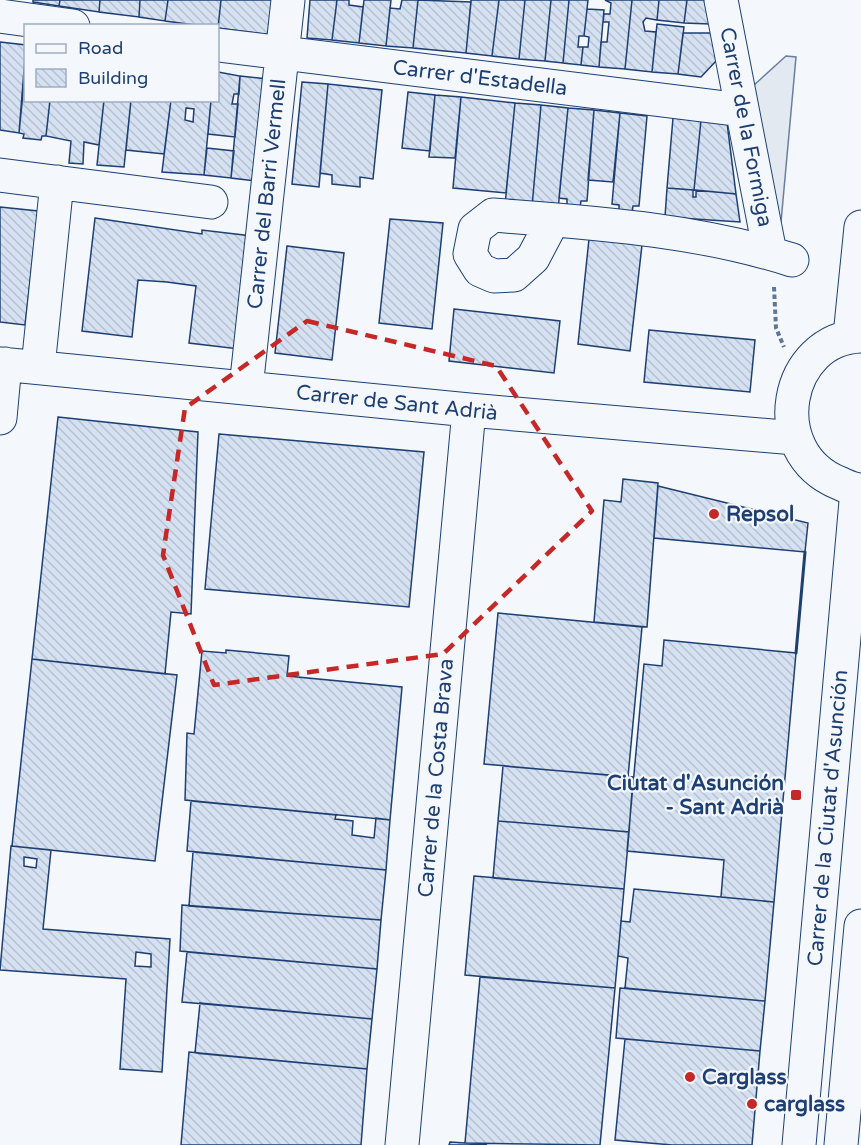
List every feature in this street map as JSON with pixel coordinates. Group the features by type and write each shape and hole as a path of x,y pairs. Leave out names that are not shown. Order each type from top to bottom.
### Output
{"street":[{"name":"Carrer del Barri Vermell","path":"246,388 255,206 282,54 288,0"},
{"name":"Carrer de la Formiga","path":"721,0 742,110 781,257"},
{"path":"0,16 58,24"},
{"name":"Carrer d'Estadella","path":"219,45 742,110"},
{"path":"0,175 211,202"},
{"path":"38,367 57,182"},
{"path":"553,220 650,228 781,257"},
{"path":"859,490 823,476 802,454 795,438 792,401 801,375 823,350 856,336 861,227"},
{"path":"0,418 2,364"},
{"name":"Carrer de Sant Adrià","path":"2,364 469,410 795,438"},
{"name":"Carrer de la Costa Brava","path":"402,1145 469,410"},
{"name":"Carrer de la Ciutat d'Asunción","path":"799,1145 859,490"},
{"name":"Carrer de la Ciutat d'Asunción","path":"841,1145 861,926"}],"path":[{"name":"Carrer de la Formiga","path":"781,257 776,328 788,357"}],"highlighted area":[{"path":"307,321 496,366 592,511 443,654 214,685 163,555 185,408"}],"shaded area":[{"path":"786,56 796,57 781,222 776,222 753,86"}],"building":[{"path":"33,0 60,0 59,6 33,2"},
{"path":"60,0 100,0 99,12 59,6"},
{"path":"100,0 140,0 139,17 99,12"},
{"path":"140,0 168,0 165,21 139,17"},
{"path":"168,0 221,0 218,24 165,21"},
{"path":"221,0 275,0 271,35 219,28"},
{"path":"310,0 337,0 332,40 307,38"},
{"path":"337,0 349,0 349,5 363,7 359,43 332,40"},
{"path":"364,0 391,0 386,46 359,43"},
{"path":"402,0 418,0 413,48 386,46 390,8 400,9"},
{"path":"418,0 471,2 466,53 413,48"},
{"path":"471,0 499,0 492,56 466,53"},
{"path":"499,0 525,0 519,59 492,56"},
{"path":"525,0 551,0 545,61 519,59"},
{"path":"551,0 569,0 563,63 545,61"},
{"path":"569,0 588,0 584,36 579,36 578,47 583,47 581,65 563,63"},
{"path":"605,0 632,0 625,69 599,67 601,42 607,42 609,22 603,22 604,14 610,14 611,3"},
{"path":"632,0 659,0 657,20 646,18 643,22 645,31 656,32 652,72 625,69"},
{"path":"659,0 687,0 684,23 657,20"},
{"path":"687,0 706,0 710,24 684,23"},
{"path":"587,9 604,10 599,67 581,65 583,47 588,47 589,37 584,36"},
{"path":"657,24 684,27 678,74 652,72"},
{"path":"683,33 712,33 716,61 701,77 678,74"},
{"path":"0,42 24,45 19,133 0,130"},
{"path":"219,72 240,76 239,94 234,94 232,104 238,104 235,137 208,134 211,102 219,102"},
{"path":"240,76 267,79 257,181 231,178"},
{"path":"302,82 328,84 319,187 292,184"},
{"path":"24,83 24,102 50,102 46,136 42,136 41,140 23,138 24,134 19,133"},
{"path":"328,84 382,90 373,179 360,177 360,187 332,184 332,175 320,173"},
{"path":"408,92 435,95 430,151 402,148"},
{"path":"435,95 461,97 455,158 429,157"},
{"path":"461,97 515,103 506,193 453,188"},
{"path":"50,102 104,102 99,145 84,142 83,164 69,163 71,141 46,136"},
{"path":"104,102 131,102 124,167 97,165"},
{"path":"131,102 171,102 164,154 126,150"},
{"path":"171,102 211,102 204,175 162,172","holes":["186,108 194,109 193,122 185,120"]},
{"path":"515,103 541,105 532,207 505,205"},
{"path":"541,105 568,108 558,210 532,207"},
{"path":"568,108 594,110 587,201 581,201 580,207 567,207 567,199 559,198"},
{"path":"594,110 620,113 613,182 588,180"},
{"path":"620,113 647,116 639,206 633,206 632,213 619,211 619,205 612,204"},
{"path":"673,118 701,120 694,190 667,188"},
{"path":"701,120 727,123 736,194 694,190"},
{"path":"207,148 234,151 231,178 204,175"},
{"path":"667,188 693,190 693,197 696,197 696,190 736,194 740,222 665,217"},
{"path":"0,207 38,211 25,325 0,322"},
{"path":"95,218 202,234 202,230 252,236 239,349 189,343 196,286 167,282 138,280 132,337 82,331"},
{"path":"390,219 443,223 432,329 379,323"},
{"path":"589,239 642,245 630,351 578,344"},
{"path":"287,246 344,253 332,360 275,353"},
{"path":"454,309 560,321 554,373 449,361"},
{"path":"649,330 755,340 750,392 644,382"},
{"path":"58,417 198,432 191,614 171,612 165,674 32,659"},
{"path":"219,434 424,452 409,607 205,589"},
{"path":"623,479 658,483 647,627 594,622 604,500 621,502"},
{"name":"Repsol","path":"658,486 808,523 805,552 654,538"},
{"path":"498,613 642,627 628,777 484,764"},
{"path":"664,640 796,653 774,902 721,897 724,860 627,851 644,664 662,666"},
{"path":"226,650 289,656 287,676 402,687 390,820 185,800 187,733 194,734 202,651 226,653"},
{"path":"32,659 177,675 155,861 12,846"},
{"path":"503,766 633,777 629,832 498,821"},
{"path":"191,801 336,815 335,819 353,821 352,835 374,838 376,818 390,820 386,870 187,851"},
{"path":"498,821 629,832 624,889 493,878"},
{"path":"11,846 51,850 43,929 170,939 162,1072 120,1069 126,979 0,970","holes":["24,857 37,859 36,868 24,866","136,952 151,954 151,967 135,966"]},
{"path":"193,852 386,870 381,920 189,906"},
{"path":"474,876 624,889 615,988 465,975"},
{"path":"634,889 774,902 765,1001 625,988 628,958 618,956 621,921 630,922"},
{"path":"182,905 381,920 377,969 180,951"},
{"path":"187,952 377,969 372,1019 182,1002"},
{"path":"480,977 615,988 600,1145 465,1143"},
{"path":"620,988 765,1001 760,1051 616,1038"},
{"path":"200,1003 372,1019 367,1069 195,1053"},
{"name":"Carglass","path":"625,1039 760,1051 752,1145 672,1145 615,1140"},
{"path":"189,1052 367,1069 361,1145 181,1145"},
{"path":"450,1142 465,1143 487,1145 449,1145"}],"wall":[{"path":"796,653 805,552"}],"place":[{"name":"Repsol","path":"714,514"},
{"name":"Ciutat d'Asunción - Sant Adrià","path":"796,795"},
{"name":"Carglass","path":"690,1077"},
{"name":"carglass","path":"752,1104"}]}
